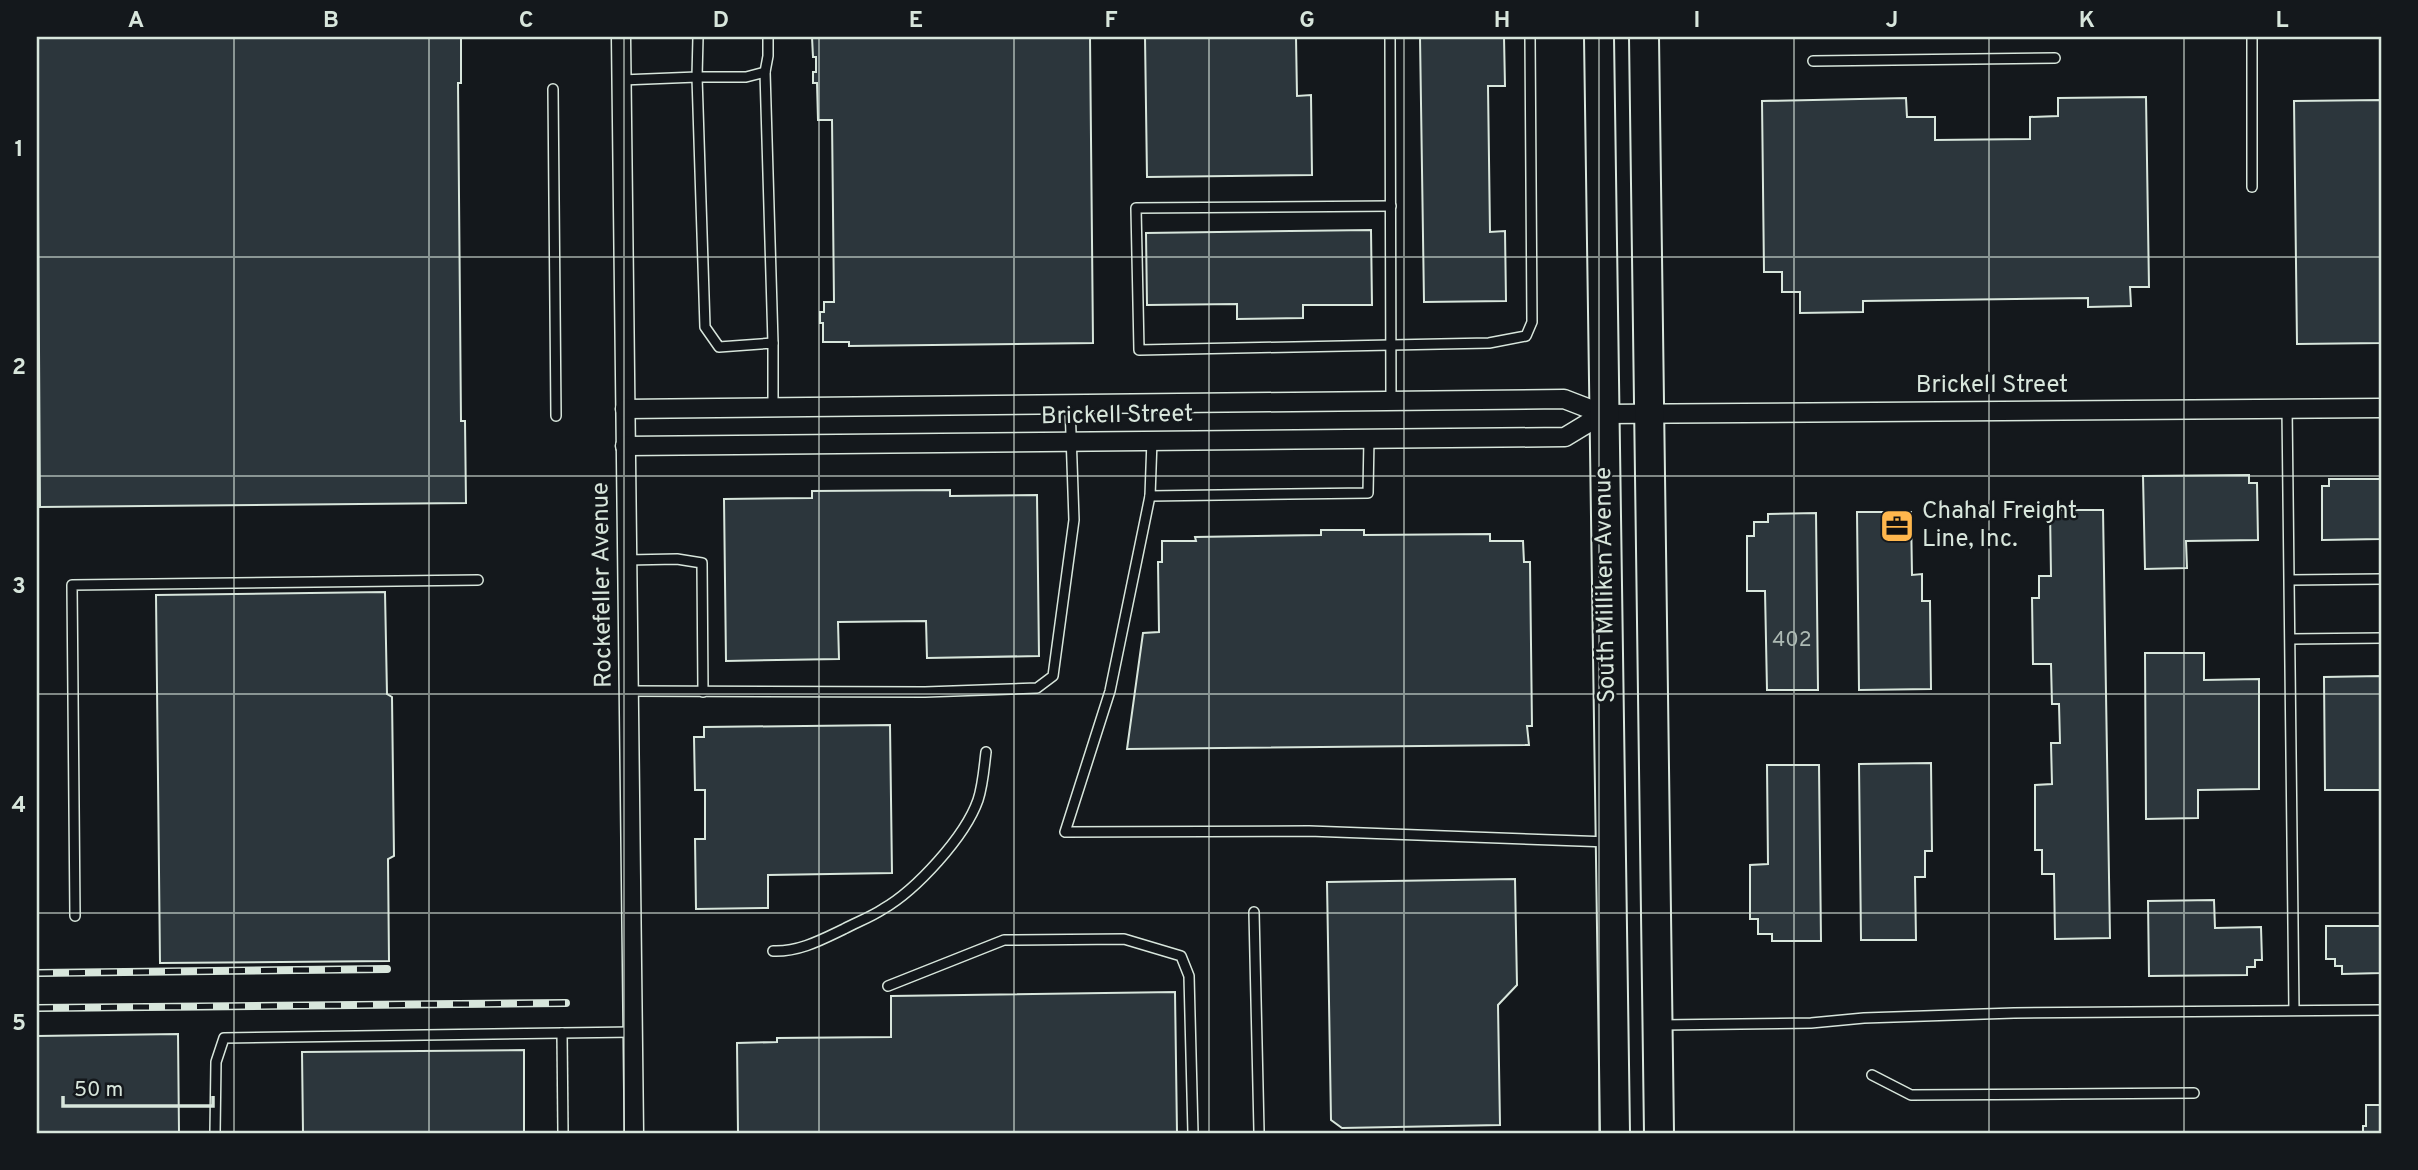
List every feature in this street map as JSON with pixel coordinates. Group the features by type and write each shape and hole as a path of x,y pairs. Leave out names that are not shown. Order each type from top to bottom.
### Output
{"main road":[{"name":"South Milliken Avenue","path":"1598,37 1615,1133"},
{"name":"South Milliken Avenue","path":"1644,37 1659,1133"}],"street":[{"name":"Rockefeller Avenue","path":"621,37 634,1133"},
{"name":"Brickell Street","path":"625,409 1564,399 1603,414 2381,408"},
{"name":"Brickell Street","path":"625,446 1564,437 1603,414"}],"lane":[{"path":"698,37 705,327 719,346 773,343"},
{"path":"768,37 765,72 773,408"},
{"path":"1390,37 1391,400"},
{"path":"1391,206 1136,208 1139,350 1489,343 1526,336 1532,322 1530,37"},
{"path":"2252,37 2252,187"},
{"path":"1814,61 2055,58"},
{"path":"622,80 746,77 765,72"},
{"path":"553,89 556,416"},
{"path":"629,691 912,692 1037,688 1052,676 1074,520 1070,405"},
{"path":"2287,408 2294,1010"},
{"path":"1150,496 1368,493 1369,438"},
{"path":"1152,440 1150,496 1110,691 1065,832 1309,831 1610,842"},
{"path":"627,560 677,559 702,564 703,692"},
{"path":"2290,580 2381,579"},
{"path":"75,916 72,585 478,580"},
{"path":"2291,639 2381,638"},
{"path":"773,951 789,951 811,944 883,909 908,892 958,835 978,801 986,752"},
{"path":"1254,912 1259,1131"},
{"path":"888,986 1004,940 1124,939 1181,956 1189,976 1193,1133"},
{"path":"1657,1025 1811,1023 1864,1018 2014,1013 2381,1010"},
{"path":"215,1133 215,1062 224,1038 633,1032"},
{"path":"562,1033 563,1133"},
{"path":"1872,1074 1911,1095 2194,1093"}],"building":[{"path":"37,37 461,37 461,83 458,83 461,421 465,421 466,503 40,507"},
{"path":"812,37 1090,37 1093,343 849,346 849,342 823,342 820,312 824,312 824,302 834,302 832,120 818,120 817,83 813,83 816,57 813,57"},
{"path":"1145,37 1296,37 1297,96 1311,95 1312,175 1147,177"},
{"path":"1420,37 1504,37 1505,86 1488,86 1490,232 1505,231 1506,301 1424,302"},
{"path":"2146,97 2149,287 2130,287 2131,306 2088,307 2088,298 1863,301 1863,312 1800,313 1800,292 1782,292 1782,272 1764,272 1762,101 1906,98 1907,117 1935,117 1935,140 2030,139 2030,117 2058,116 2058,98"},
{"path":"2381,100 2381,343 2297,344 2294,101"},
{"path":"1371,230 1372,305 1303,305 1303,318 1237,319 1237,304 1147,305 1146,233"},
{"path":"2249,475 2249,483 2257,483 2258,540 2186,541 2187,568 2145,569 2143,476"},
{"path":"2329,479 2381,479 2381,539 2322,540 2322,486 2329,486"},
{"path":"950,490 950,496 1037,495 1039,656 927,658 926,621 838,622 839,659 726,661 724,499 812,498 812,491"},
{"path":"2050,510 2103,510 2110,938 2055,939 2054,874 2042,874 2042,850 2035,850 2035,785 2052,784 2051,743 2060,743 2059,704 2052,704 2051,664 2033,664 2032,598 2039,598 2039,576 2051,576"},
{"path":"1857,512 1911,512 1912,575 1922,574 1922,601 1930,601 1931,689 1859,690"},
{"path":"1816,513 1818,690 1767,690 1765,591 1747,591 1747,536 1754,536 1754,522 1768,522 1768,514"},
{"path":"1321,530 1364,530 1364,535 1490,534 1490,541 1523,541 1524,562 1530,562 1532,726 1527,726 1529,745 1127,749 1143,633 1159,632 1158,562 1162,562 1162,541 1196,541 1195,537 1321,535"},
{"path":"385,592 387,694 392,697 394,856 388,859 389,961 160,963 156,595"},
{"path":"2145,653 2204,653 2204,680 2259,679 2259,789 2198,790 2198,818 2146,819"},
{"path":"2381,676 2381,790 2325,790 2324,677"},
{"path":"890,725 892,873 768,875 768,908 696,909 695,839 705,839 705,790 695,790 694,737 704,737 704,727"},
{"path":"1931,763 1932,851 1925,851 1925,877 1915,877 1916,940 1861,940 1859,764"},
{"path":"1767,765 1819,765 1821,941 1772,941 1772,934 1758,934 1758,919 1750,919 1750,865 1768,864"},
{"path":"1515,879 1517,985 1498,1005 1500,1125 1342,1128 1331,1120 1327,882"},
{"path":"2214,900 2215,928 2261,927 2262,960 2255,960 2255,967 2247,967 2247,975 2149,976 2148,901"},
{"path":"2326,926 2381,926 2381,973 2342,974 2342,966 2335,966 2335,959 2326,959"},
{"path":"1175,992 1177,1133 738,1133 737,1043 777,1042 777,1038 891,1037 891,996"},
{"path":"178,1034 179,1133 37,1133 37,1036"},
{"path":"524,1050 524,1133 303,1133 302,1052"},
{"path":"2366,1105 2381,1105 2381,1133 2363,1133 2363,1126 2366,1126"}],"railway":[{"path":"37,973 387,969"},
{"path":"37,1008 566,1003"}],"place":[{"name":"Chahal Freight Line, Inc.","path":"1897,526"}]}
